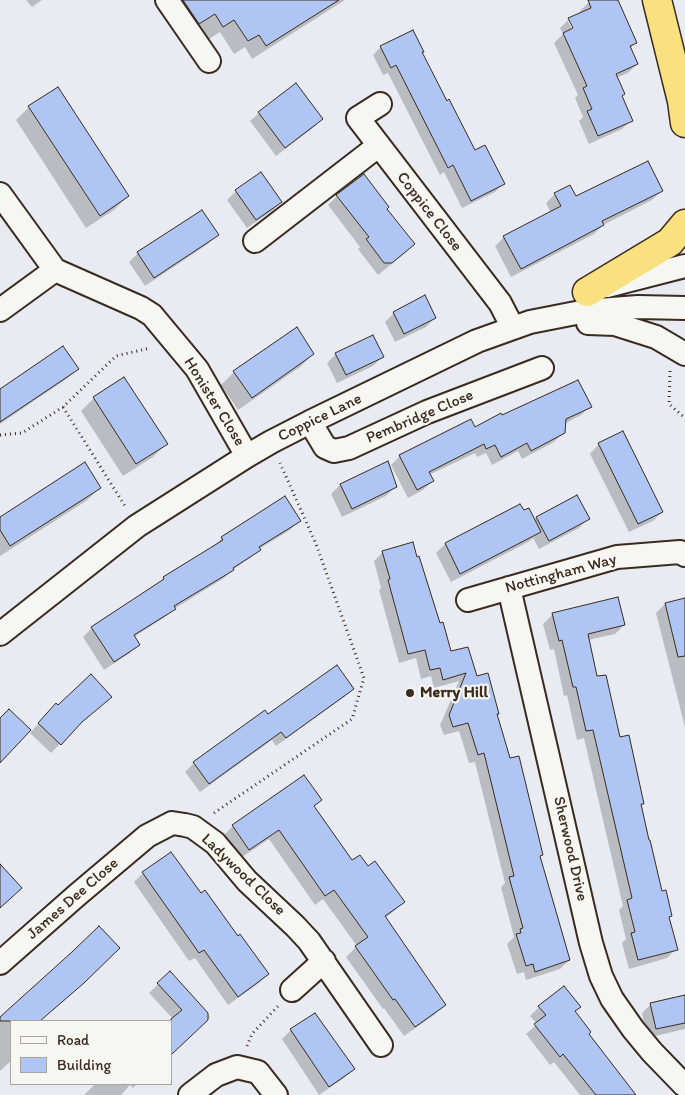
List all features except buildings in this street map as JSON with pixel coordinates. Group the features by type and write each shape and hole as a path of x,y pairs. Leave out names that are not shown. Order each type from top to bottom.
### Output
{"highway":[{"path":"657,0 682,101 685,124"},
{"path":"587,292 670,242 685,224"}],"street":[{"path":"167,0 209,61"},
{"name":"Coppice Close","path":"380,104 358,118 500,303 522,325"},
{"path":"255,241 378,146"},
{"path":"0,194 55,270 0,310"},
{"path":"522,325 587,292 685,266"},
{"name":"Honister Close","path":"55,270 141,308 152,315 197,369 247,456"},
{"name":"Coppice Lane","path":"0,634 137,526 247,456 310,422 477,341 522,325 586,312 638,307 685,308"},
{"path":"522,325 615,324 656,337 677,360"},
{"name":"Pembridge Close","path":"310,422 326,447 334,451 349,448 427,412 542,368"},
{"name":"Nottingham Way","path":"468,600 617,557 680,552 685,555"},
{"name":"Sherwood Drive","path":"509,588 591,943 601,976 612,999 633,1029 682,1088"},
{"name":"Ladywood Close","path":"147,836 172,823 193,828 215,843 247,881 309,941 381,1045"},
{"name":"James Dee Close","path":"0,963 147,836"},
{"path":"292,990 324,961"},
{"path":"190,1095 216,1075 237,1067 258,1072 276,1095"}],"path":[{"path":"0,435 22,433 63,407 116,356 175,342"},
{"path":"677,360 670,404 685,418"},
{"path":"63,407 121,499"},
{"path":"193,828 352,719 364,678 316,544 270,442"},
{"path":"237,1067 252,1034 292,990"}],"place":[{"name":"Merry Hill","path":"410,693"}]}
